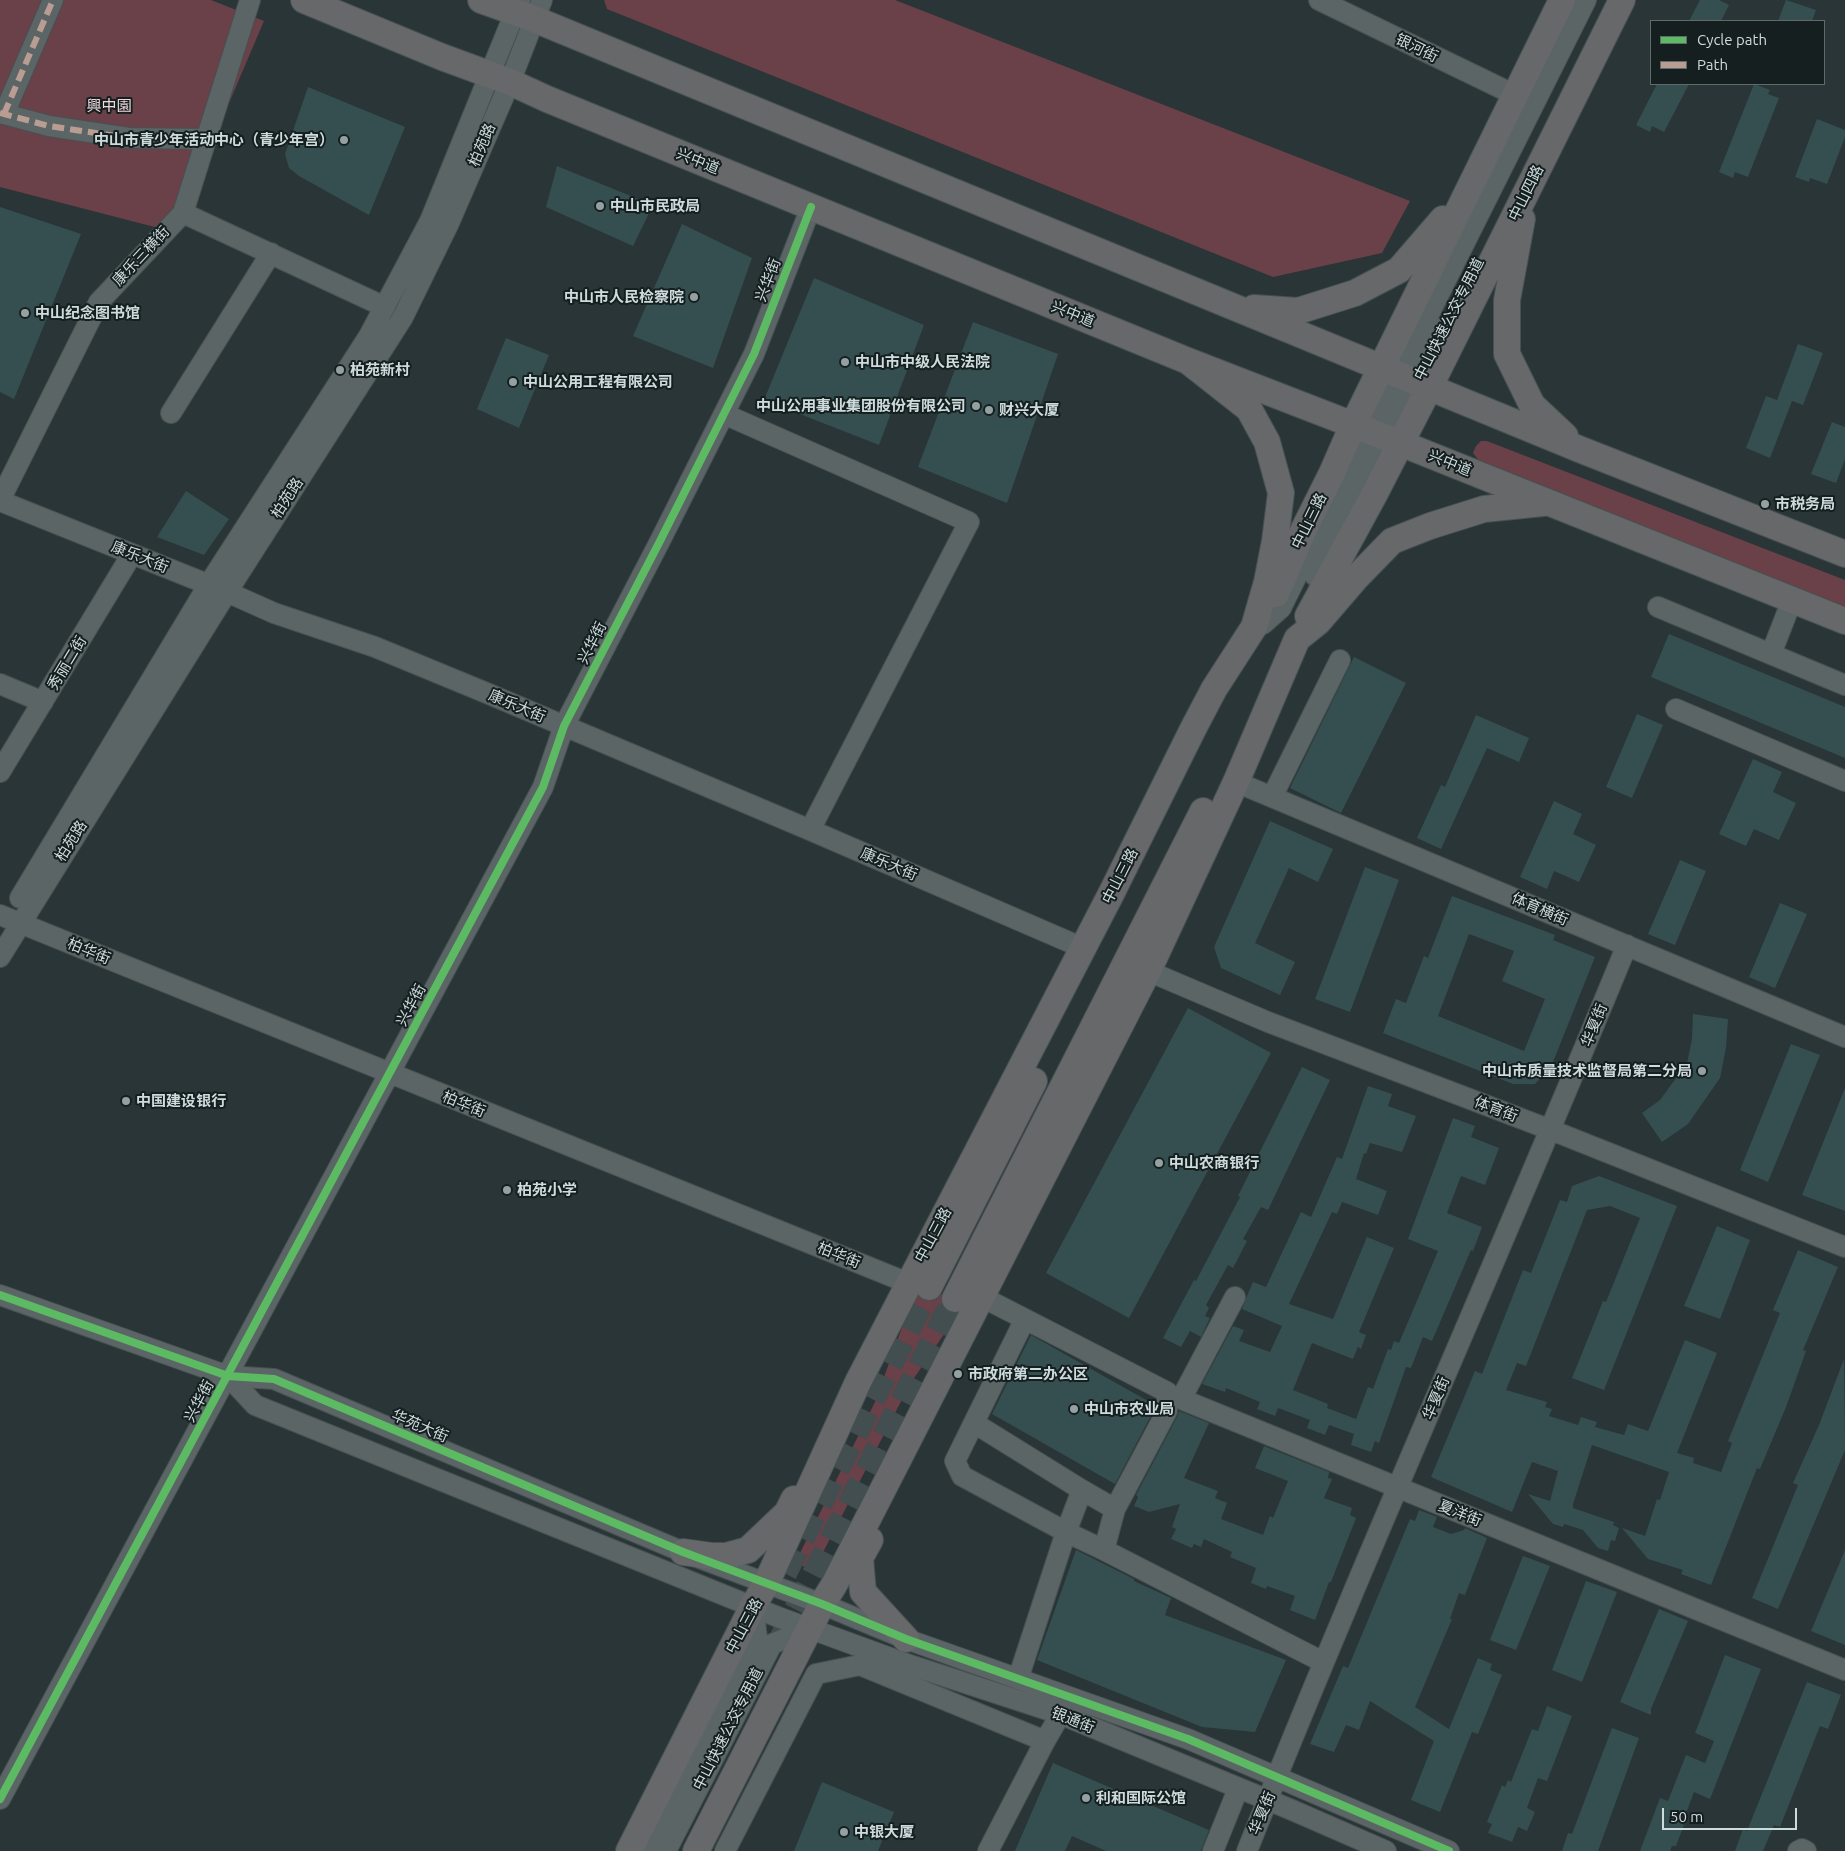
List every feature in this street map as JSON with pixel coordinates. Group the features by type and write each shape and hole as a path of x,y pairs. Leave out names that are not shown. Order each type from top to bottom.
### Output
{"main road":[{"name":"兴中道","path":"304,0 427,51 500,78 546,99 1188,361 1377,434 1845,622"},
{"path":"482,0 528,8 1233,307 1578,449 1845,554"},
{"path":"1377,434 1407,377 1468,190 1562,0"},
{"name":"中山四路","path":"1407,377 1528,188 1622,0"},
{"path":"1528,188 1507,300 1507,354 1532,405 1578,449"},
{"path":"1233,307 1298,310 1355,293 1399,270 1468,190"},
{"path":"1188,361 1249,409 1267,442 1281,493 1275,541 1258,626"},
{"name":"中山三路","path":"696,1851 1148,971 1236,782 1297,639 1377,434 1407,377"},
{"name":"中山三路","path":"629,1851 753,1606 766,1584 858,1382 919,1285 1099,953 1332,473 1377,434"},
{"path":"1297,639 1318,622 1355,579 1392,541 1430,526 1484,509 1547,503"},
{"name":"中山三路","path":"919,1285 1083,948 1214,688 1258,626"},
{"name":"中山三路","path":"955,1299 1240,740 1297,639"},
{"path":"683,1552 726,1556 748,1550 787,1513 858,1382"},
{"path":"906,1639 863,1592 860,1558 898,1485 922,1414"}],"street":[{"path":"53,0 2,114 49,126 129,138 206,139"},
{"name":"康乐三横街","path":"0,500 99,302 183,213 250,0"},
{"name":"银河街","path":"1320,0 1515,95"},
{"name":"中山快速公交专用道","path":"1407,377 1586,0"},
{"name":"中山快速公交专用道","path":"1407,377 1608,0"},
{"name":"柏苑路","path":"218,588 403,317 449,223 500,78 528,8"},
{"name":"柏苑路","path":"0,957 7,921 218,588 369,336 430,221 500,78"},
{"name":"兴华街","path":"0,1798 543,787 564,726 754,354 811,207"},
{"path":"183,213 385,307"},
{"path":"171,413 271,254"},
{"path":"724,414 969,522 810,830"},
{"name":"康乐大街","path":"0,500 218,588 274,613 375,647 810,830 1083,948"},
{"name":"秀丽二街","path":"0,772 132,554"},
{"path":"1771,654 1792,600"},
{"path":"1658,607 1845,684"},
{"path":"1272,797 1340,660"},
{"path":"0,684 43,702"},
{"path":"1676,709 1845,780"},
{"name":"体育横街","path":"1236,782 1845,1037"},
{"name":"柏华街","path":"7,921 919,1285"},
{"name":"华夏街","path":"1247,1851 1323,1662 1551,1130 1627,945"},
{"name":"体育街","path":"1148,971 1268,1022 1551,1130 1845,1246"},
{"name":"华苑大街","path":"0,1295 228,1376 274,1379 683,1552 822,1604 906,1639 1188,1739 1449,1851"},
{"path":"982,1297 1167,1392 1167,1411 1115,1509 1104,1550"},
{"name":"夏洋街","path":"1234,1297 1181,1399 1845,1670"},
{"path":"1025,1319 956,1461 962,1476 1066,1532 1323,1662"},
{"name":"华苑大街","path":"228,1376 255,1405 753,1606"},
{"path":"974,1423 1115,1509"},
{"path":"1018,1679 1066,1532 1082,1490"},
{"name":"中山快速公交专用道","path":"647,1851 757,1638 753,1606"},
{"name":"银通街","path":"753,1606 907,1664 1060,1714 1386,1851"},
{"name":"中山快速公交专用道","path":"666,1851 772,1644 809,1628"},
{"path":"725,1851 816,1674 860,1665 1045,1741"},
{"path":"988,1851 1070,1697"},
{"path":"1213,1851 1238,1789"},
{"path":"1798,1851 1802,1849 1806,1851"}],"green space":[{"name":"興中園","path":"0,0 211,0 264,21 174,232 0,187"},
{"path":"604,0 895,0 1410,201 1382,253 1273,277 607,9"},
{"path":"1481,441 1487,441 1845,580 1845,608 1480,462 1473,453"},
{"path":"918,1283 964,1305 910,1384 817,1564 804,1567 800,1564 798,1557 875,1402"}],"building":[{"path":"1700,0 1719,0 1729,5 1722,20 1690,20"},
{"path":"1786,0 1816,10 1812,20 1778,20"},
{"path":"1656,85 1688,85 1664,132 1652,126 1650,132 1636,125"},
{"path":"1754,85 1770,90 1768,94 1779,98 1748,177 1735,172 1733,178 1719,172"},
{"name":"中山市青少年活动中心（青少年宫）","path":"308,87 405,127 369,215 299,176 289,168 285,154"},
{"path":"1817,119 1845,130 1845,137 1827,184 1810,178 1809,182 1795,177"},
{"name":"中山市民政局","path":"557,166 653,205 633,246 546,207"},
{"name":"中山纪念图书馆","path":"0,207 81,234 14,399 0,392"},
{"name":"中山市人民检察院","path":"682,224 752,258 713,368 633,336"},
{"name":"中山市中级人民法院","path":"814,278 924,325 879,445 764,400"},
{"name":"财兴大厦","path":"973,322 1058,354 1007,503 918,467"},
{"name":"中山公用工程有限公司","path":"506,338 549,355 519,428 477,409"},
{"path":"1798,344 1823,353 1803,405 1792,401 1770,458 1746,448 1766,396 1777,400"},
{"path":"1832,422 1845,427 1845,459 1836,483 1811,474"},
{"path":"186,491 229,519 204,555 157,537"},
{"path":"1669,634 1845,707 1845,758 1651,677"},
{"path":"1354,657 1406,683 1341,813 1290,788"},
{"path":"1637,714 1663,725 1632,798 1606,787"},
{"path":"1476,715 1529,738 1519,762 1487,748 1441,849 1417,838 1441,785 1445,787"},
{"path":"1753,759 1782,772 1773,792 1796,803 1779,840 1754,829 1746,846 1719,834"},
{"path":"1554,801 1582,814 1573,834 1596,845 1579,882 1554,871 1547,889 1520,877"},
{"path":"1270,821 1333,849 1318,882 1289,868 1255,943 1295,962 1280,995 1221,968 1214,947"},
{"path":"1680,860 1706,871 1675,945 1648,934"},
{"path":"1365,867 1399,880 1350,1012 1315,999"},
{"path":"1452,896 1555,935 1553,940 1595,957 1551,1067 1535,1084 1513,1084 1383,1033 1396,999 1406,1003 1424,956 1428,958","holes":["1469,934 1514,951 1502,981 1545,999 1524,1051 1438,1016"]},
{"path":"1780,903 1807,914 1775,988 1749,977"},
{"name":"中山农商银行","path":"1188,1008 1271,1053 1129,1318 1046,1273"},
{"name":"中山市质量技术监督局第二分局","path":"1693,1014 1728,1019 1726,1048 1720,1078 1688,1124 1662,1142 1642,1113 1660,1100 1687,1063 1692,1039"},
{"path":"1791,1044 1820,1055 1768,1182 1740,1170"},
{"path":"1302,1067 1330,1080 1268,1210 1261,1207 1243,1239 1247,1241 1233,1268 1228,1265 1206,1305 1209,1308 1205,1316 1210,1318 1201,1337 1190,1331 1181,1347 1163,1338 1194,1280 1196,1281 1240,1197 1238,1196"},
{"path":"1368,1086 1392,1094 1388,1106 1416,1116 1402,1152 1370,1143 1366,1154 1364,1153 1356,1179 1387,1191 1378,1215 1342,1202 1337,1214 1332,1212 1289,1304 1333,1319 1367,1237 1394,1248 1359,1332 1366,1335 1361,1349 1358,1347 1353,1359 1312,1343 1293,1390 1328,1404 1327,1408 1356,1419 1368,1387 1373,1389 1388,1349 1391,1350 1394,1341 1399,1343 1438,1251 1408,1239 1453,1118 1475,1126 1471,1137 1499,1148 1485,1185 1461,1176 1447,1213 1482,1227 1432,1341 1423,1337 1411,1368 1406,1367 1379,1443 1375,1441 1371,1452 1351,1445 1354,1434 1329,1425 1325,1435 1307,1428 1310,1420 1278,1408 1275,1416 1257,1409 1260,1402 1226,1388 1225,1392 1202,1384 1233,1326 1244,1330 1239,1341 1270,1352 1282,1326 1242,1309 1253,1282 1266,1287 1301,1212 1311,1217 1337,1157 1342,1159"},
{"path":"1845,1088 1845,1211 1802,1195"},
{"path":"1599,1176 1677,1206 1604,1390 1572,1378 1603,1301 1606,1302 1640,1218 1610,1206 1587,1210 1526,1366 1517,1363 1506,1390 1547,1402 1545,1407 1552,1409 1549,1416 1578,1425 1581,1417 1597,1422 1595,1427 1624,1435 1628,1424 1648,1431 1685,1340 1717,1353 1677,1453 1694,1458 1693,1463 1721,1472 1732,1443 1728,1441 1780,1313 1773,1310 1798,1250 1838,1267 1803,1350 1806,1351 1786,1407 1760,1469 1757,1468 1711,1585 1681,1574 1683,1570 1648,1559 1622,1528 1645,1536 1657,1499 1660,1500 1669,1472 1592,1445 1573,1508 1614,1522 1613,1525 1619,1528 1615,1541 1611,1540 1608,1551 1598,1548 1583,1530 1564,1524 1563,1527 1553,1524 1528,1494 1550,1501 1558,1471 1532,1462 1512,1512 1431,1477 1475,1371 1482,1374 1523,1270 1531,1273 1560,1200 1567,1202 1572,1186"},
{"path":"1717,1226 1750,1240 1720,1319 1684,1306"},
{"name":"中山市农业局","path":"1031,1335 1155,1405 1115,1484 992,1414"},
{"path":"1844,1359 1845,1450 1778,1609 1752,1598 1798,1485 1793,1483 1819,1425"},
{"path":"1179,1411 1209,1423 1184,1478 1218,1491 1215,1498 1227,1503 1221,1519 1263,1535 1270,1516 1273,1518 1288,1481 1255,1468 1264,1446 1329,1472 1328,1478 1332,1479 1324,1498 1352,1508 1350,1515 1356,1518 1315,1620 1290,1610 1295,1596 1267,1586 1266,1589 1251,1583 1256,1568 1230,1557 1232,1552 1204,1539 1201,1547 1194,1544 1192,1548 1171,1539 1176,1529 1172,1527 1180,1504 1149,1512 1134,1506 1138,1497 1136,1495"},
{"path":"1419,1510 1437,1517 1433,1527 1451,1534 1465,1528 1487,1538 1465,1595 1459,1593 1450,1619 1452,1619 1415,1707 1449,1729 1478,1658 1492,1664 1490,1670 1502,1675 1478,1734 1472,1732 1440,1812 1411,1800 1434,1741 1370,1701 1359,1730 1346,1725 1334,1752 1310,1744 1343,1666 1348,1668 1410,1519 1415,1521"},
{"path":"1076,1550 1134,1579 1134,1581 1171,1598 1165,1615 1286,1660 1255,1732 1202,1727 1037,1660"},
{"path":"1845,1550 1845,1645 1811,1631"},
{"path":"1523,1556 1550,1566 1516,1650 1490,1640"},
{"path":"1586,1581 1617,1592 1582,1682 1552,1670"},
{"path":"1659,1609 1688,1621 1651,1709 1651,1715 1620,1702"},
{"path":"1725,1655 1761,1669 1710,1799 1694,1792 1676,1846 1672,1846 1670,1851 1640,1851 1660,1798 1668,1801 1686,1755 1705,1763 1714,1741 1695,1733"},
{"path":"1807,1682 1841,1695 1828,1729 1820,1726 1780,1827 1774,1825 1763,1851 1735,1851 1743,1829 1747,1831"},
{"path":"1547,1706 1572,1716 1547,1781 1538,1778 1527,1808 1535,1812 1527,1831 1518,1827 1512,1842 1488,1833 1492,1824 1487,1822 1502,1785 1505,1787 1508,1780 1511,1782 1532,1729 1538,1731"},
{"path":"1612,1728 1639,1738 1598,1851 1562,1851 1568,1833 1572,1834"},
{"name":"利和国际公馆","path":"1053,1763 1209,1830 1201,1851 1106,1851 1072,1836 1065,1851 1015,1851"},
{"name":"中银大厦","path":"822,1782 894,1812 878,1851 794,1851"}],"tunnel":[{"path":"784,1573 929,1287"},
{"path":"779,1645 955,1299"}],"marked path":[{"path":"4,114 53,0"},
{"path":"0,113 49,126 129,138 206,139"}],"cycle path":[{"path":"0,1799 543,787 564,726 754,354 811,207"},
{"path":"0,1295 228,1376 274,1379 683,1552 822,1604 906,1639 1188,1739 1449,1851"}],"place":[{"name":"中山市青少年活动中心（青少年宫）","path":"344,140"},
{"name":"中山市民政局","path":"600,206"},
{"name":"中山市人民检察院","path":"694,297"},
{"name":"中山纪念图书馆","path":"25,313"},
{"name":"中山市中级人民法院","path":"845,362"},
{"name":"柏苑新村","path":"340,370"},
{"name":"中山公用工程有限公司","path":"513,382"},
{"name":"中山公用事业集团股份有限公司","path":"976,406"},
{"name":"财兴大厦","path":"989,410"},
{"name":"市税务局","path":"1765,504"},
{"name":"中山市质量技术监督局第二分局","path":"1702,1071"},
{"name":"中国建设银行","path":"126,1101"},
{"name":"中山农商银行","path":"1159,1163"},
{"name":"柏苑小学","path":"507,1190"},
{"name":"市政府第二办公区","path":"958,1374"},
{"name":"中山市农业局","path":"1074,1409"},
{"name":"利和国际公馆","path":"1086,1798"},
{"name":"中银大厦","path":"844,1832"}]}
